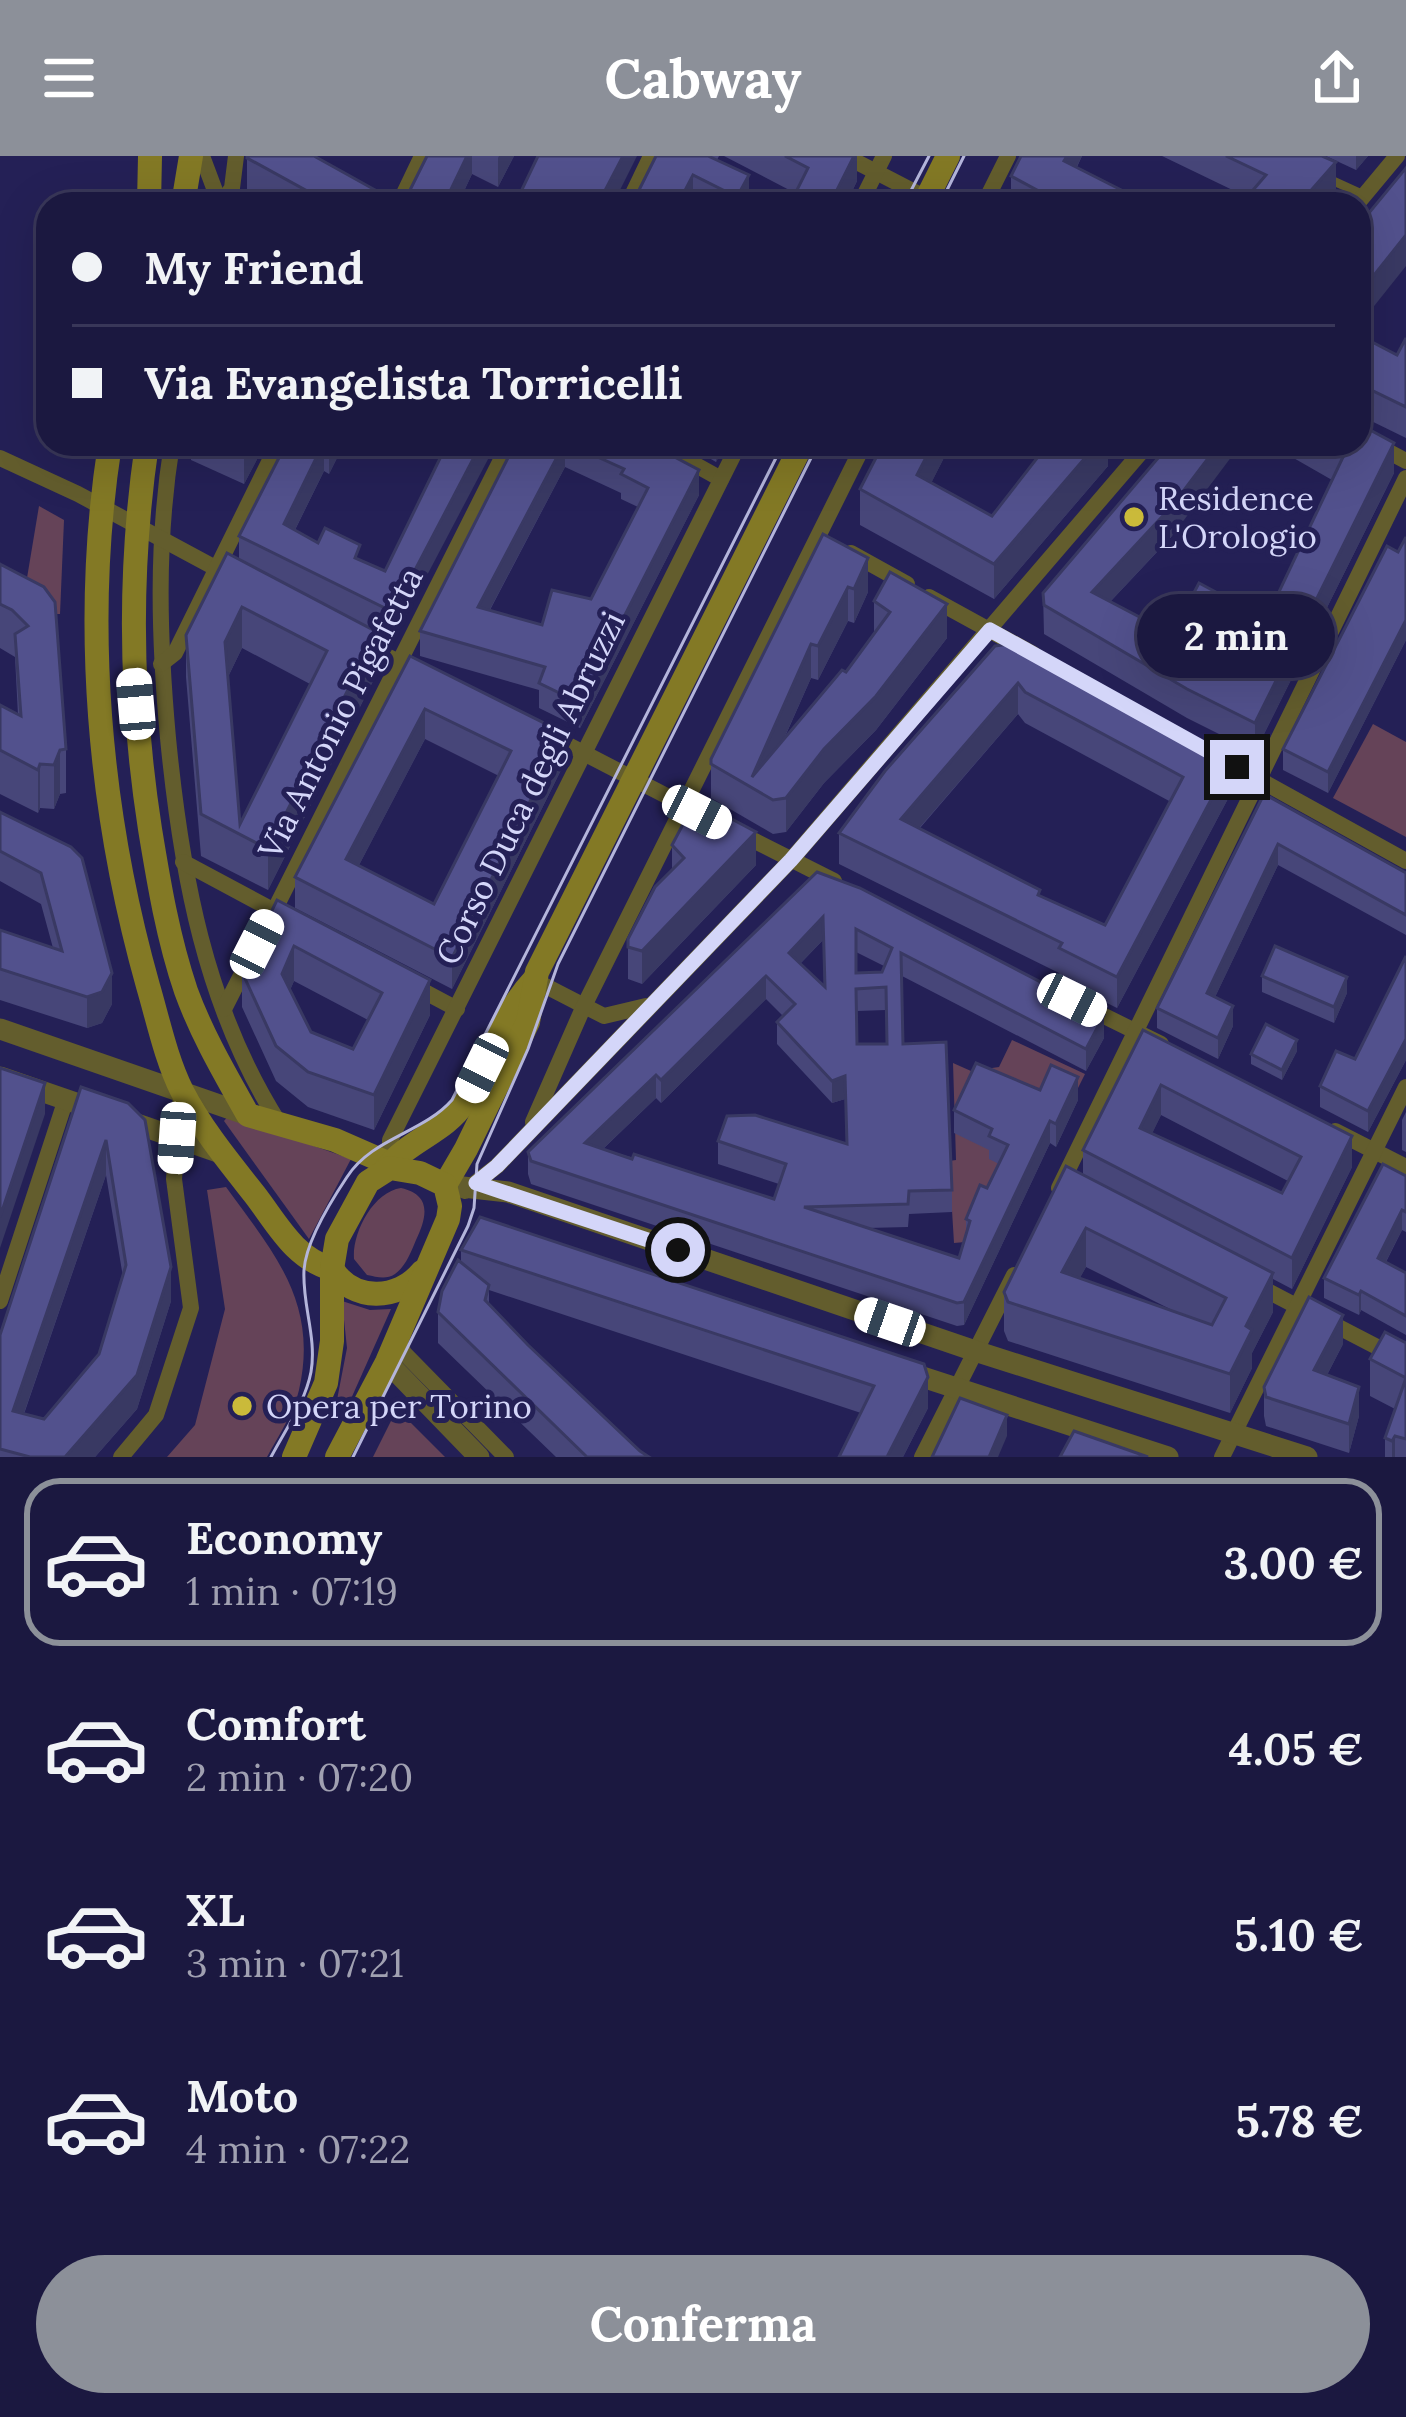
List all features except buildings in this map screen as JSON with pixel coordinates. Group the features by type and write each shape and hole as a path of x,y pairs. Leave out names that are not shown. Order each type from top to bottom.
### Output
{"main road":[{"path":"149,192 150,156"},
{"path":"185,192 190,156"},
{"path":"934,192 948,156"},
{"path":"108,456 100,506 95,604 112,809 141,961 181,1089 221,1153 294,1248 332,1326"},
{"path":"145,456 135,528 133,662 144,790 159,888 187,992 210,1048 248,1114 389,1159 464,1199"},
{"path":"294,1457 322,1396 337,1239 368,1182 389,1159 460,1108 512,1003 534,980 796,456"},
{"path":"337,1457 392,1350 424,1270 464,1199 466,1150 528,1022 534,980"},
{"path":"294,1248 314,1264 332,1269 341,1283 377,1294 403,1289 424,1270"}],"street":[{"path":"202,156 216,192"},
{"path":"229,192 236,156"},
{"path":"405,192 422,156"},
{"path":"634,192 651,156"},
{"path":"845,156 880,164 917,192"},
{"path":"990,192 1008,156"},
{"path":"1368,192 1397,156"},
{"path":"866,192 880,164"},
{"path":"1371,442 1406,461"},
{"path":"171,456 160,541 161,664 183,862 195,928 224,1009 254,1084 279,1123"},
{"path":"161,664 176,652 272,456"},
{"name":"Via Antonio Pigafetta","path":"224,1009 503,456"},
{"path":"680,456 721,479"},
{"name":"Corso Duca degli Abruzzi","path":"389,1159 390,1140 733,456"},
{"path":"529,1131 583,1008 858,456"},
{"path":"1138,456 791,860 464,1199 975,1351 1307,1457"},
{"path":"0,458 248,585"},
{"path":"1050,1205 1065,1187 1406,478"},
{"path":"818,535 1054,666"},
{"path":"344,634 434,679"},
{"path":"538,729 861,895"},
{"path":"1196,745 1406,861"},
{"path":"183,862 294,922"},
{"path":"397,976 457,1009"},
{"path":"534,980 604,1016 652,1003"},
{"path":"1072,1000 1184,1056"},
{"path":"0,1029 248,1114"},
{"path":"0,1077 221,1153"},
{"path":"1222,1457 1406,1087"},
{"path":"121,1457 156,1415 191,1308 174,1179 181,1089"},
{"path":"0,1301 66,1099"},
{"path":"1322,1125 1406,1167"},
{"path":"922,1457 1028,1248"},
{"path":"1239,1276 1406,1362"},
{"path":"392,1350 479,1457"},
{"path":"392,1350 404,1353 506,1457"},
{"path":"887,1366 1168,1457"}],"lane":[{"path":"1322,176 1348,192"}],"shaded area":[{"path":"39,506 64,520 60,614 26,584"},
{"path":"1373,724 1406,742 1406,837 1333,798"},
{"path":"1012,1040 1085,1074 1073,1098 992,1152 1008,1168 965,1242 954,1243 949,1161 956,1160 953,1063 971,1071 999,1067"},
{"path":"228,1116 351,1159 309,1239 224,1121"},
{"path":"226,1187 275,1257 297,1304 304,1359 299,1390 267,1457 167,1457 195,1425 225,1309 207,1190"},
{"path":"401,1188 422,1201 420,1231 395,1274 367,1275 354,1259 361,1226 373,1205"},
{"path":"342,1301 370,1310 391,1309 346,1410 336,1405 347,1348"},
{"path":"397,1409 445,1457 373,1457"}],"tram line":[{"path":"910,192 929,156"},
{"path":"946,192 964,156"},
{"path":"271,1457 311,1372 304,1270 320,1222 358,1164 452,1100 777,456"},
{"path":"353,1457 468,1226 477,1164 528,1049 558,964 812,456"}],"place":[{"name":"Residence L'Orologio","path":"1134,517"},
{"name":"Opera per Torino","path":"242,1406"}],"route":[{"path":"678,1250 476,1183 791,860 990,630 1237,767"}]}
